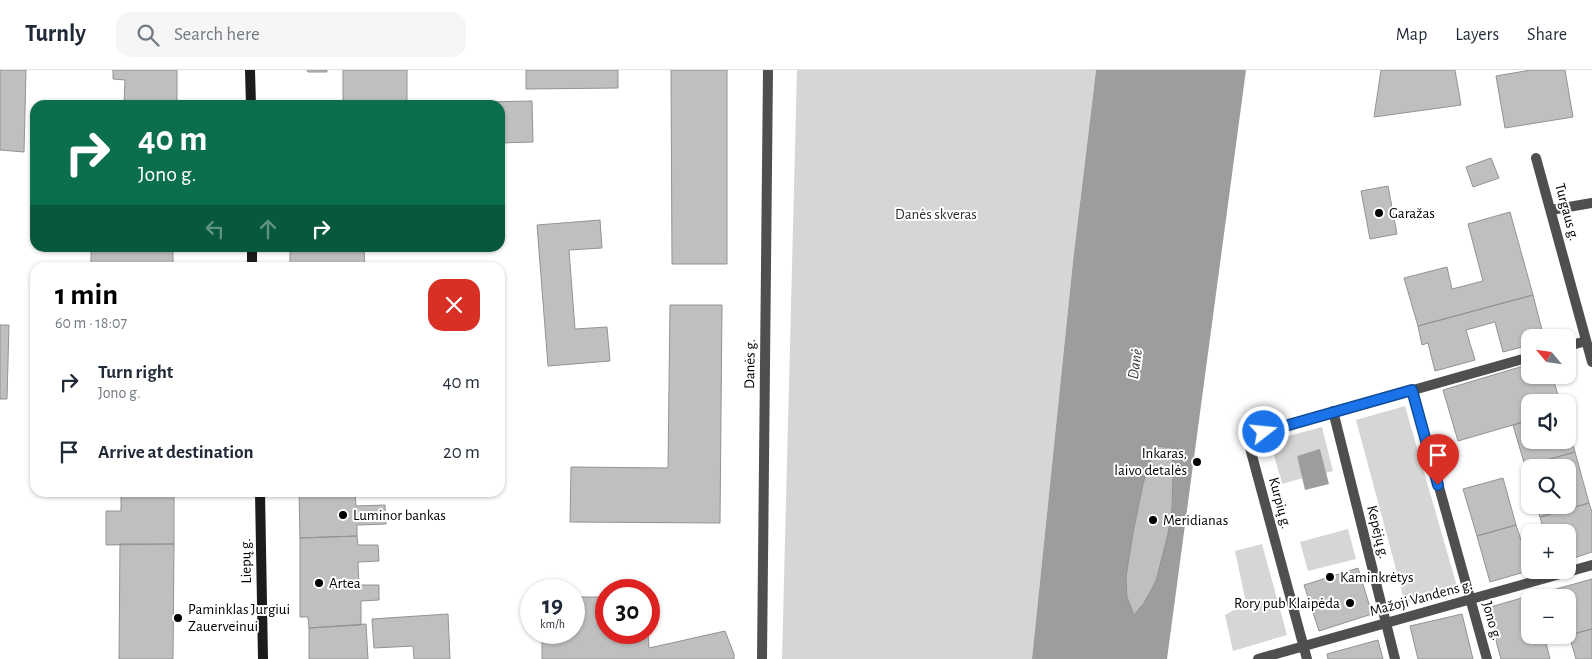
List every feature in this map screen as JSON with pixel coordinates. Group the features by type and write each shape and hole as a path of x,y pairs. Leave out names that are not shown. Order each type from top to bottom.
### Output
{"main road":[{"path":"250,70 251,100"},
{"name":"Liepų g.","path":"260,497 263,659"}],"street":[{"name":"Danės g.","path":"762,659 768,70"},
{"name":"Turgaus g.","path":"1536,158 1592,362"},
{"path":"1551,210 1592,203"},
{"path":"1576,344 1586,341"},
{"name":"Kurpių g.","path":"1307,659 1247,437 1333,411 1521,360"},
{"name":"Jono g.","path":"1412,390 1487,659"},
{"name":"Kepėjų g.","path":"1333,411 1385,623 1396,659"},
{"name":"Mažoji Vandens g.","path":"1258,659 1592,565"}],"green space":[{"name":"Danės skveras","path":"797,70 1096,70 1073,261 1032,659 782,659"},
{"path":"1405,406 1458,590 1405,603 1356,420"},
{"path":"1322,427 1333,471 1326,473 1320,450 1297,456 1303,478 1282,484 1270,441"},
{"path":"1348,529 1356,559 1308,571 1300,542"},
{"path":"1262,544 1287,635 1233,651 1225,615 1246,603 1235,551"}],"water":[{"name":"Danė","path":"1096,70 1246,70 1167,659 1032,659 1073,261"},
{"path":"1320,449 1329,484 1305,490 1297,456"}],"building":[{"path":"0,70 26,70 24,152 0,150"},
{"path":"113,70 177,70 177,100 124,100 125,80 113,79"},
{"path":"307,70 327,70 327,72 308,72"},
{"path":"343,70 407,70 407,100 343,100"},
{"path":"526,70 618,70 618,88 526,89"},
{"path":"671,70 727,70 727,264 672,264"},
{"path":"1381,70 1455,70 1461,105 1374,117"},
{"path":"1531,70 1565,70 1573,117 1505,128 1496,76"},
{"path":"532,101 533,142 505,143 505,102"},
{"path":"1491,158 1499,178 1473,187 1466,167"},
{"name":"Garažas","path":"1388,186 1397,234 1370,239 1361,191"},
{"path":"1510,212 1533,295 1418,326 1404,278 1447,267 1452,289 1483,281 1468,224"},
{"path":"600,220 602,248 569,250 575,329 607,327 610,361 548,366 537,225"},
{"path":"91,252 173,252 173,262 91,262"},
{"path":"290,252 364,252 365,262 290,262"},
{"path":"1533,295 1542,329 1521,329 1521,347 1503,352 1495,322 1466,330 1475,360 1435,371 1428,343 1422,345 1418,326"},
{"path":"670,305 722,305 720,523 570,522 571,467 668,468"},
{"path":"0,325 9,325 7,399 0,399"},
{"path":"1521,367 1521,384 1555,384 1558,394 1521,394 1521,423 1458,441 1443,390"},
{"path":"1521,423 1521,449 1574,449 1575,452 1550,459 1523,459 1513,425"},
{"name":"Meridianas","path":"1155,446 1172,448 1172,508 1168,534 1156,581 1144,603 1134,615 1127,597 1126,577 1143,484"},
{"path":"1575,452 1589,503 1576,507 1576,459 1550,459"},
{"path":"1503,478 1516,525 1477,536 1463,489"},
{"path":"121,497 174,497 174,544 106,545 106,511 121,511"},
{"name":"Luminor bankas","path":"299,497 355,497 356,506 385,505 386,524 357,525 357,536 300,538"},
{"path":"1589,503 1592,512 1592,552 1576,557 1576,524 1542,524 1540,517 1550,514 1576,514 1576,507"},
{"path":"1539,514 1550,514 1540,517"},
{"path":"1516,525 1521,540 1521,573 1490,582 1477,536"},
{"path":"357,536 358,545 378,545 379,561 358,562 359,585 379,585 379,600 361,601 361,625 309,628 308,617 300,617 300,538"},
{"path":"120,544 174,544 173,659 119,659"},
{"path":"1358,568 1372,614 1319,631 1304,585"},
{"path":"1592,579 1592,629 1576,633 1576,589 1556,589"},
{"path":"585,597 595,597 595,644 649,644 649,648 725,631 734,654 734,659 542,659 542,644 585,644"},
{"path":"1521,598 1521,644 1546,644 1550,659 1501,659 1487,608"},
{"path":"448,614 450,659 414,659 413,646 374,648 372,619"},
{"path":"1462,614 1473,659 1418,659 1410,626"},
{"path":"366,624 368,659 309,659 309,628"},
{"path":"1592,629 1592,659 1576,659 1572,644 1576,644 1576,633"},
{"path":"1378,640 1383,659 1328,659 1327,654"}],"place":[{"name":"Garažas","path":"1379,213"},
{"name":"Inkaras, laivo detalės","path":"1197,462"},
{"name":"Luminor bankas","path":"343,515"},
{"name":"Meridianas","path":"1153,520"},
{"name":"Kaminkrėtys","path":"1330,577"},
{"name":"Artea","path":"319,583"},
{"name":"Rory pub Klaipėda","path":"1350,603"},
{"name":"Paminklas Jurgiui Zauerveinui","path":"178,618"}],"route":[{"path":"1264,432 1412,390 1438,485"}]}
